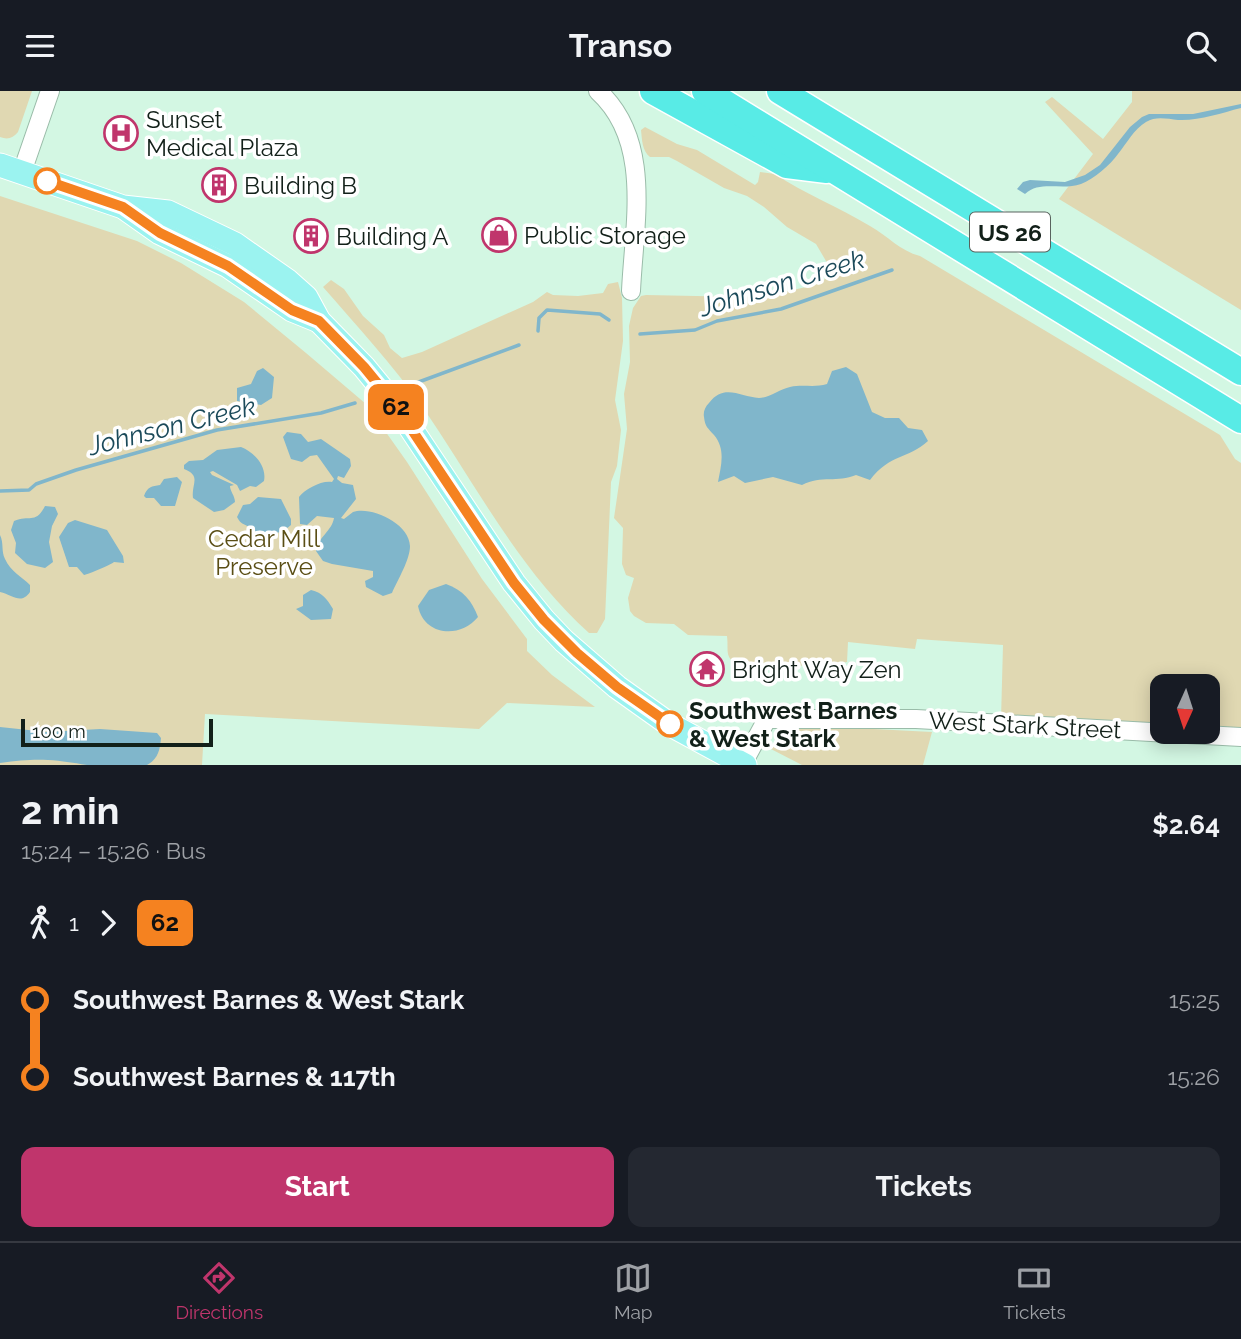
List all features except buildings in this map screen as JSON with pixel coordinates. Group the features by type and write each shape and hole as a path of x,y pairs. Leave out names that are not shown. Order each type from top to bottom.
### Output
{"highway":[{"path":"653,91 788,166 836,171"},
{"name":"US 26","path":"705,91 1241,419"},
{"name":"US 26","path":"780,91 1241,372"}],"main road":[{"path":"0,165 123,207 168,212 209,230 252,255 306,297 319,321 364,367 396,406 514,583 558,634 608,680 645,708 743,765"},
{"path":"123,207 160,233 228,266 292,310 319,321"},
{"path":"228,266 252,255"}],"street":[{"path":"22,172 50,91"},
{"path":"598,91 623,123 634,155 636,187 631,291"},
{"name":"West Stark Street","path":"743,765 767,719 916,719 1241,737"}],"green space":[{"path":"0,91 32,91 18,132 8,138 0,137"},
{"path":"1132,91 1241,91 1241,310 1059,199 1093,154 1045,102 1052,97 1103,139 1132,102"},
{"path":"645,127 677,144 697,150 755,185 760,172 775,174 870,226 900,247 920,256 1220,435 1235,459 1241,463 1241,729 1220,728 1220,674 1150,674 1150,725 1001,719 1003,645 917,639 915,649 848,642 847,662 830,665 742,667 729,657 727,636 688,635 674,624 646,623 634,616 630,611 628,598 634,578 626,575 622,564 623,528 614,518 627,429 624,394 630,362 629,326 633,308 641,296 646,295 746,297 775,294 815,285 827,276 826,261 816,244 787,227 747,196 724,188 669,157 650,157 645,152 641,130"},
{"name":"Cedar Mill Preserve","path":"0,196 137,241 181,263 244,302 366,404 407,462 482,579 527,639 527,651 552,675 595,707 507,703 479,729 205,714 202,765 0,765"},
{"path":"331,280 344,289 363,316 384,335 390,348 402,358 422,352 533,302 547,292 553,295 578,296 603,293 608,284 618,282 622,298 623,341 615,400 621,430 617,466 611,482 605,619 597,633 589,633 540,581 499,524 422,406 323,287"},
{"path":"796,725 932,732 923,765 802,765 769,748"}],"water":[{"path":"1241,104 1241,108 1202,118 1158,118 1146,122 1134,132 1106,167 1081,184 1037,188 1025,194 1017,189 1023,182 1030,180 1065,182 1085,175 1100,165 1130,127 1149,114 1193,114"},
{"path":"846,367 857,374 872,412 885,418 899,418 908,428 922,430 928,441 885,465 870,480 856,475 842,479 816,480 802,485 773,477 745,483 734,476 718,482 722,458 720,446 706,425 704,415 706,406 715,397 727,392 763,398 790,387 827,384 832,371"},
{"path":"263,368 274,377 272,398 261,405 237,401 237,388 251,384 257,371"},
{"path":"287,432 301,434 308,442 321,439 350,459 351,466 344,478 338,476 337,479 353,485 356,499 341,518 344,519 353,512 369,512 388,518 403,530 410,546 406,563 392,593 383,596 366,587 365,581 373,577 373,571 323,561 316,551 334,518 317,516 307,525 300,524 299,497 314,486 332,482 334,479 317,455 302,462 291,459 283,437"},
{"path":"241,447 258,460 264,470 264,481 256,487 250,486 240,491 237,485 213,471 210,472 234,485 230,486 235,502 224,510 214,512 193,498 194,478 184,469 184,465 189,461 203,460 217,450"},
{"path":"177,477 182,482 175,506 161,506 154,498 144,496 148,489 160,485 164,479"},
{"path":"258,497 281,499 291,519 291,525 281,532 266,534 241,523 237,517 243,505 250,504"},
{"path":"45,506 55,507 58,514 49,542 53,562 45,568 27,564 15,553 16,543 11,530 14,521 35,517"},
{"path":"75,520 107,530 123,556 124,563 114,562 84,575 77,567 69,567 59,537 68,523"},
{"path":"0,535 7,563 30,585 30,592 23,598 0,592"},
{"path":"446,584 466,597 478,617 462,629 444,631 435,628 427,623 418,606 429,590"},
{"path":"311,590 329,602 333,609 331,619 311,620 296,609 303,606 303,595"},
{"path":"0,727 47,732 100,729 157,733 161,738 158,754 147,765 87,765 44,760 0,763"}],"waterway":[{"name":"Johnson Creek","path":"640,334 695,330 717,321 781,309 892,270"},
{"name":"Johnson Creek","path":"538,331 539,318 547,310 600,314 609,320"},
{"name":"Johnson Creek","path":"416,383 519,345"},
{"name":"Johnson Creek","path":"0,491 29,490 36,484 76,470 217,430 321,413 355,403"}],"bus line":[{"name":"62","path":"47,181 123,207 160,233 196,249 248,278 292,310 319,321 364,367 396,406 514,583 544,620 617,687 670,724"}],"place":[{"name":"Sunset Medical Plaza","path":"121,133"},
{"name":"Building B","path":"219,185"},
{"name":"Public Storage","path":"499,235"},
{"name":"Building A","path":"311,236"},
{"name":"Bright Way Zen","path":"707,669"},
{"name":"Southwest Barnes & West Stark","path":"670,724"}]}
